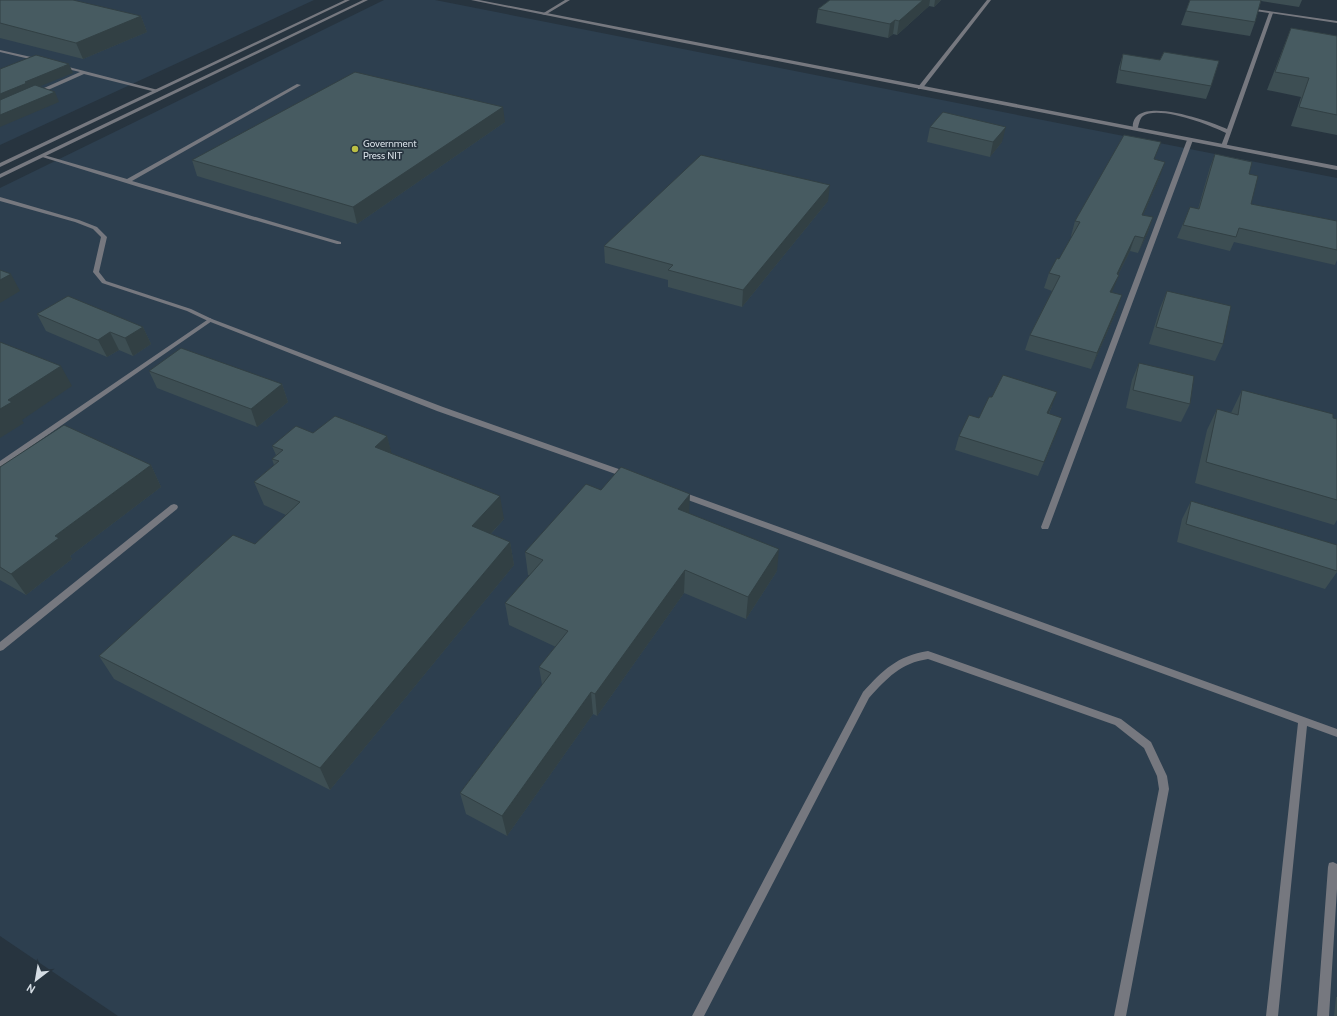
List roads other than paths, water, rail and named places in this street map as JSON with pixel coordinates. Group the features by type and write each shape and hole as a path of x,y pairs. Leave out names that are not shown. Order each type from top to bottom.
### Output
{"street":[{"path":"0,165 348,0"},
{"path":"0,176 366,0"},
{"path":"473,0 1337,168"},
{"path":"544,14 568,0"},
{"path":"920,88 989,0"},
{"path":"1241,8 1337,22"},
{"path":"1224,146 1271,12"},
{"path":"0,51 46,62"},
{"path":"53,64 156,91"},
{"path":"35,94 84,72"},
{"path":"128,181 299,85"},
{"path":"1135,129 1141,116 1153,112 1190,118 1229,132"},
{"path":"1045,527 1190,140"},
{"path":"42,156 339,243"},
{"path":"0,199 77,221 95,228 104,237 96,272 104,282 123,290 189,310 210,320 440,409 636,479"},
{"path":"0,465 210,320"},
{"path":"674,492 1337,732"},
{"path":"0,647 174,507"},
{"path":"698,1016 866,695 898,664 914,656 928,655 1118,722 1148,745 1160,771 1164,789 1120,1016"},
{"path":"1272,1016 1303,720"},
{"path":"1323,1016 1333,868"}],"place":[{"name":"Government Press NIT","path":"355,149"}]}
